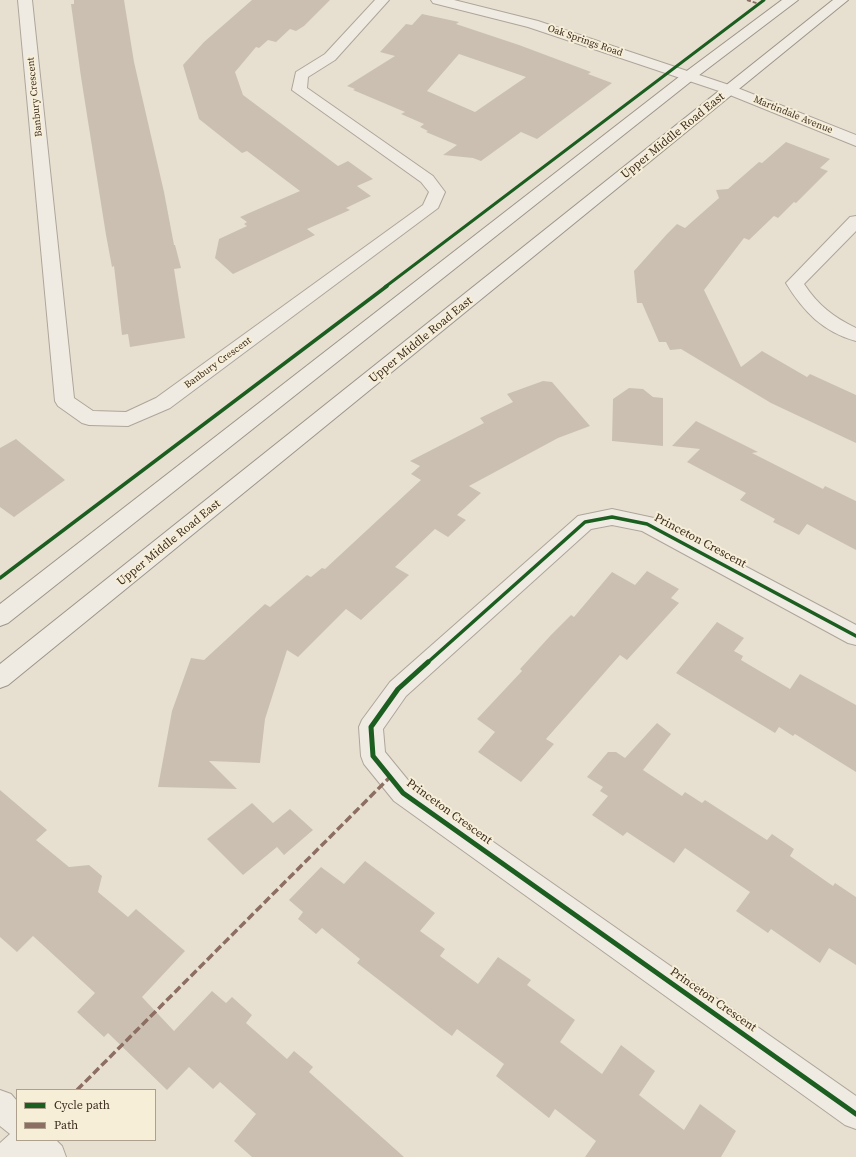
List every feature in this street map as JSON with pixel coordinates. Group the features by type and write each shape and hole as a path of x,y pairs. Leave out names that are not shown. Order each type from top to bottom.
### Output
{"street":[{"name":"Banbury Crescent","path":"25,0 65,401 89,418 128,419 163,403 430,208 437,192 427,180 299,90 301,75 330,57 382,0"},
{"name":"Oak Springs Road","path":"438,0 533,24 730,90"},
{"path":"0,618 689,76 791,0"},
{"name":"Upper Middle Road East","path":"0,678 841,0"},
{"name":"Martindale Avenue","path":"730,90 856,141"},
{"path":"856,221 795,283 808,305 826,321 856,335"},
{"name":"Princeton Crescent","path":"856,636 647,524 612,517 585,522 398,689 372,727 373,756 403,793 856,1114"},
{"path":"0,1105 16,1121"},
{"path":"8,1157 25,1141"},
{"path":"35,1141 51,1157"}],"building":[{"path":"74,0 124,0 134,62 164,192 174,245 181,268 174,269 185,338 130,347 128,334 122,335 114,266 112,267 106,235 81,77 71,4 74,4"},
{"path":"252,0 330,0 304,26 296,31 290,29 276,42 268,40 259,48 256,47 235,72 243,95 338,166 348,161 373,179 357,186 371,196 346,208 350,210 307,229 315,235 233,274 215,258 219,239 247,226 244,224 247,222 240,217 300,191 247,151 242,153 199,119 183,65 204,42"},
{"path":"422,14 459,22 456,24 519,45 591,72 588,74 612,83 537,139 521,132 481,161 473,158 443,155 457,145 426,132 428,131 420,127 424,124 401,114 405,112 347,86 395,56 380,52 406,24 412,25","holes":["459,54 526,77 475,112 427,91"]},
{"path":"786,142 830,159 820,168 828,171 796,203 794,202 778,218 774,216 749,240 744,238 704,290 741,367 762,351 807,377 810,374 856,395 856,443 771,403 681,349 670,350 666,342 659,342 642,303 637,303 634,271 667,234 677,224 685,228 719,198 716,190 728,189 759,162 762,163"},
{"path":"543,381 552,382 590,426 558,438 469,486 481,493 457,515 466,520 448,537 435,529 395,567 409,575 361,620 346,609 298,657 287,650 265,719 260,763 209,761 237,789 158,787 172,711 191,658 204,660 265,604 270,607 307,575 311,577 322,568 325,569 421,480 411,474 420,466 410,461 484,423 480,418 513,402 507,394"},
{"path":"629,388 643,389 653,397 663,398 663,446 612,441 613,399"},
{"path":"696,421 758,452 752,453 823,489 825,486 856,501 856,550 807,524 799,535 773,522 775,519 740,500 746,493 687,462 700,449 672,446"},
{"path":"16,439 65,480 14,517 0,507 0,448"},
{"path":"647,571 679,589 671,598 679,603 627,660 620,655 546,739 554,744 521,782 478,752 495,732 477,719 522,671 520,669 551,635 571,615 574,617 612,572 635,585"},
{"path":"717,622 744,638 734,651 743,656 741,660 790,689 800,674 856,705 856,772 795,734 793,736 779,727 775,733 676,673"},
{"path":"657,723 671,734 643,770 682,796 685,792 702,803 705,800 767,840 772,834 794,849 790,856 833,886 835,883 856,897 856,965 829,948 820,963 771,929 768,933 736,911 750,892 685,848 674,863 627,832 623,836 592,815 608,796 600,791 603,787 587,777 608,752 616,752 625,758"},
{"path":"0,790 47,830 36,840 69,867 89,865 102,876 98,892 128,917 136,909 185,951 142,997 174,1031 212,991 226,1003 232,997 252,1015 246,1023 287,1059 294,1051 313,1067 309,1072 404,1157 252,1157 234,1141 256,1114 220,1082 213,1089 189,1067 167,1090 108,1033 104,1037 77,1012 95,993 33,936 17,952 0,937"},
{"path":"252,803 273,823 290,809 313,830 284,855 277,847 243,875 207,839"},
{"path":"365,861 435,913 420,931 445,949 440,956 478,984 498,957 531,980 527,985 575,1020 560,1042 602,1074 621,1045 655,1071 639,1095 684,1130 700,1104 736,1131 721,1157 585,1157 596,1141 555,1109 549,1118 496,1076 504,1064 457,1029 452,1036 357,963 360,959 322,928 316,934 298,919 303,912 289,900 321,867 344,884"}],"marked path":[{"path":"747,0 759,4"},
{"path":"78,1089 389,778"}],"cycle path":[{"path":"0,578 764,0"},
{"path":"856,636 647,524 612,517 585,522 398,689 371,727 373,756 403,793 856,1114"}]}
